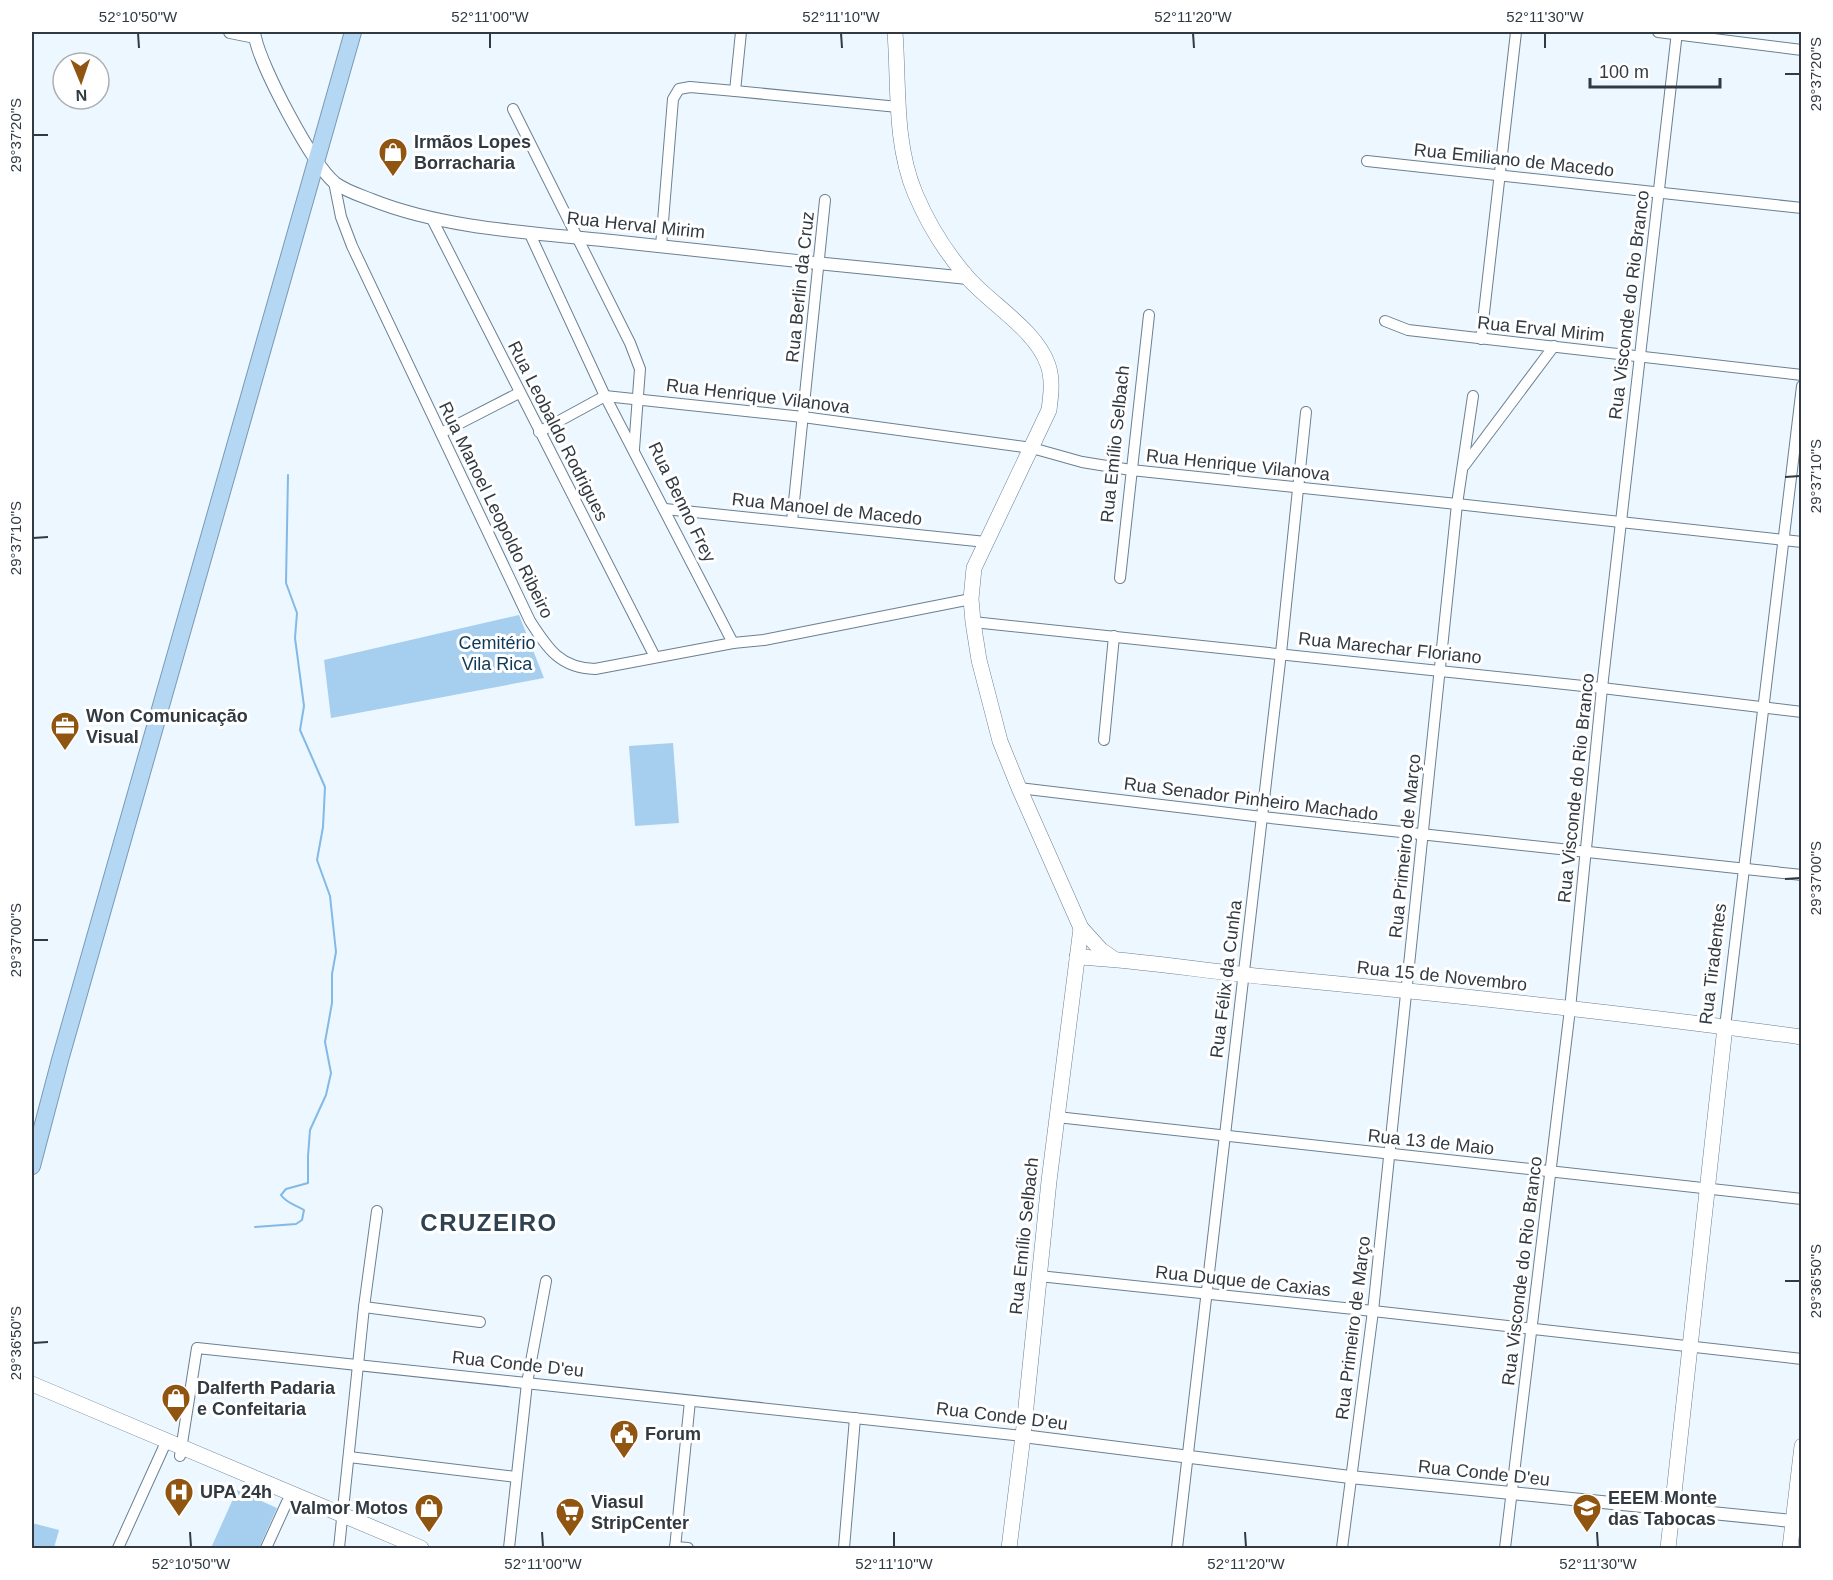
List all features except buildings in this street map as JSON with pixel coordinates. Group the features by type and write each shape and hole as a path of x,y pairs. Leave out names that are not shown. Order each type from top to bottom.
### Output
{"highway":[{"path":"32,1166 60,1060 353,32"}],"main road":[{"path":"895,32 898,107 904,156 915,192 934,232 968,278 1031,338 1047,364 1052,390 1050,410 974,568 971,599 973,622 979,660 1000,741 1019,788 1081,928 1101,950 1114,959"},
{"name":"Rua Emílio Selbach","path":"1009,1548 1057,1117 1081,928"},
{"name":"Rua 15 de Novembro","path":"1077,957 1407,990 1802,1037"},
{"name":"Rua Tiradentes","path":"1668,1548 1725,1027"},
{"path":"32,1383 182,1453 342,1521 395,1548"},
{"path":"32,1392 165,1444"},
{"path":"1790,1548 1797,1521 1802,1446"},
{"path":"182,1453 193,1454 205,1460 215,1460 287,1502 421,1548"}],"street":[{"path":"230,32 256,34"},
{"path":"735,91 741,32"},
{"path":"1481,339 1516,32"},
{"path":"1658,32 1677,32 1802,50"},
{"name":"Rua Visconde do Rio Branco","path":"1505,1548 1570,1009 1602,688 1677,32"},
{"name":"Rua Herval Mirim","path":"256,34 258,50 266,69 317,160 334,182 348,191 389,207 432,219 529,232 968,278"},
{"path":"661,246 673,99 679,89 690,87 898,107"},
{"name":"Rua Benno Frey","path":"513,109 630,343 640,369 634,449 733,643"},
{"name":"Rua Emiliano de Macedo","path":"1367,161 1802,208"},
{"name":"Rua Manoel Leopoldo Ribeiro","path":"334,182 341,217 352,246 530,621 545,645 564,662 579,668 595,669 733,643 764,640 971,599"},
{"name":"Rua Berlin da Cruz","path":"792,521 825,200"},
{"name":"Rua Leobaldo Rodrigues","path":"432,219 655,657"},
{"path":"529,232 605,396 634,449"},
{"name":"Rua Emílio Selbach","path":"1120,578 1149,315"},
{"name":"Rua Erval Mirim","path":"1386,321 1408,330 1802,375"},
{"path":"1462,468 1554,346"},
{"name":"Rua Tiradentes","path":"1725,1027 1802,386"},
{"path":"441,433 519,393"},
{"path":"539,432 605,396"},
{"name":"Rua Henrique Vilanova","path":"605,396 803,417 1032,448 1082,462 1131,470 1802,542"},
{"name":"Rua Primeiro de Março","path":"1342,1548 1373,1311 1457,504 1473,396"},
{"name":"Rua Félix da Cunha","path":"1177,1548 1300,488 1306,412"},
{"name":"Rua Manoel de Macedo","path":"665,509 986,542"},
{"name":"Rua Marechar Floriano","path":"973,622 1440,670 1802,712"},
{"path":"1104,740 1114,636"},
{"name":"Rua Senador Pinheiro Machado","path":"1019,788 1423,835 1802,875"},
{"name":"Rua 13 de Maio","path":"1057,1117 1802,1199"},
{"path":"339,1548 364,1307 377,1212"},
{"name":"Rua Duque de Caxias","path":"1039,1276 1802,1359"},
{"path":"509,1548 527,1383 546,1281"},
{"path":"364,1307 480,1322"},
{"name":"Rua Conde D'eu","path":"182,1453 197,1348 1023,1436 1350,1477 1797,1521"},
{"path":"688,1548 675,1548 690,1401"},
{"path":"844,1548 855,1418"},
{"path":"118,1548 165,1444"},
{"path":"349,1457 516,1477"},
{"path":"266,1548 287,1502"}],"green space":[{"name":"Cemitério Vila Rica","path":"519,615 544,678 331,718 324,660"},
{"path":"673,743 679,823 635,826 629,746"},
{"path":"237,1490 277,1508 259,1548 211,1548"},
{"path":"32,1523 59,1530 54,1548 32,1548"}],"waterway":[{"path":"255,1227 296,1224 302,1220 304,1210 288,1202 281,1195 286,1189 308,1183 310,1130 326,1095 331,1073 325,1042 332,1003 332,974 336,952 330,896 317,860 323,827 325,787 300,730 304,706 295,638 297,613 286,583 288,475"}],"place":[{"name":"Irmãos Lopes Borracharia","path":"393,178"},
{"name":"Won Comunicação Visual","path":"65,752"},
{"name":"Dalferth Padaria e Confeitaria","path":"176,1424"},
{"name":"Forum","path":"624,1460"},
{"name":"UPA 24h","path":"179,1518"},
{"name":"Valmor Motos","path":"429,1534"},
{"name":"EEEM Monte das Tabocas","path":"1587,1534"},
{"name":"Viasul StripCenter","path":"570,1538"}],"district":[{"name":"CRUZEIRO","path":"489,1223"}]}
